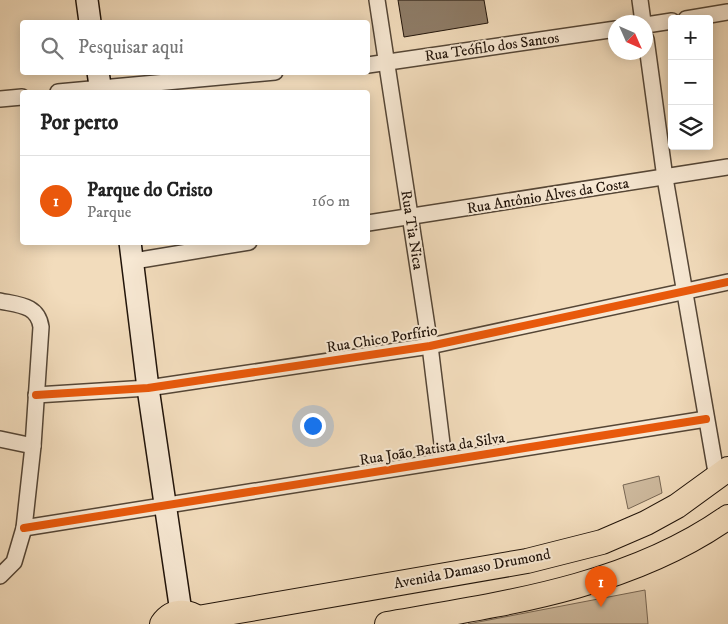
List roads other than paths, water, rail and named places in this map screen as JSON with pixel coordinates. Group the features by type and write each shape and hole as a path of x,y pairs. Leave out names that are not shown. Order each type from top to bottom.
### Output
{"main road":[{"path":"87,0 90,20"},
{"path":"132,252 177,620"},
{"name":"Avenida Damaso Drumond","path":"177,620 526,560 602,542 653,519 723,474"},
{"path":"387,624 518,601 632,568 681,545 728,517"}],"street":[{"name":"Rua Tia Nica","path":"377,0 430,346 444,460"},
{"path":"640,0 642,15"},
{"path":"710,15 728,12"},
{"path":"653,23 668,21"},
{"name":"Rua Teófilo dos Santos","path":"370,64 608,30"},
{"path":"649,60 665,178 706,419 723,474"},
{"path":"68,90 100,84 231,75"},
{"path":"0,100 20,97"},
{"name":"Rua Antônio Alves da Costa","path":"370,224 728,167"},
{"path":"132,252 214,245"},
{"name":"Rua Chico Porfírio","path":"36,395 148,388 430,346 728,282"},
{"path":"0,301 32,309 36,312 41,327 33,446 24,528 14,562 0,576"},
{"name":"Rua João Batista da Silva","path":"24,528 706,419"},
{"path":"0,439 33,446"}],"place":[{"name":"Parque do Cristo","path":"601,607"}]}
